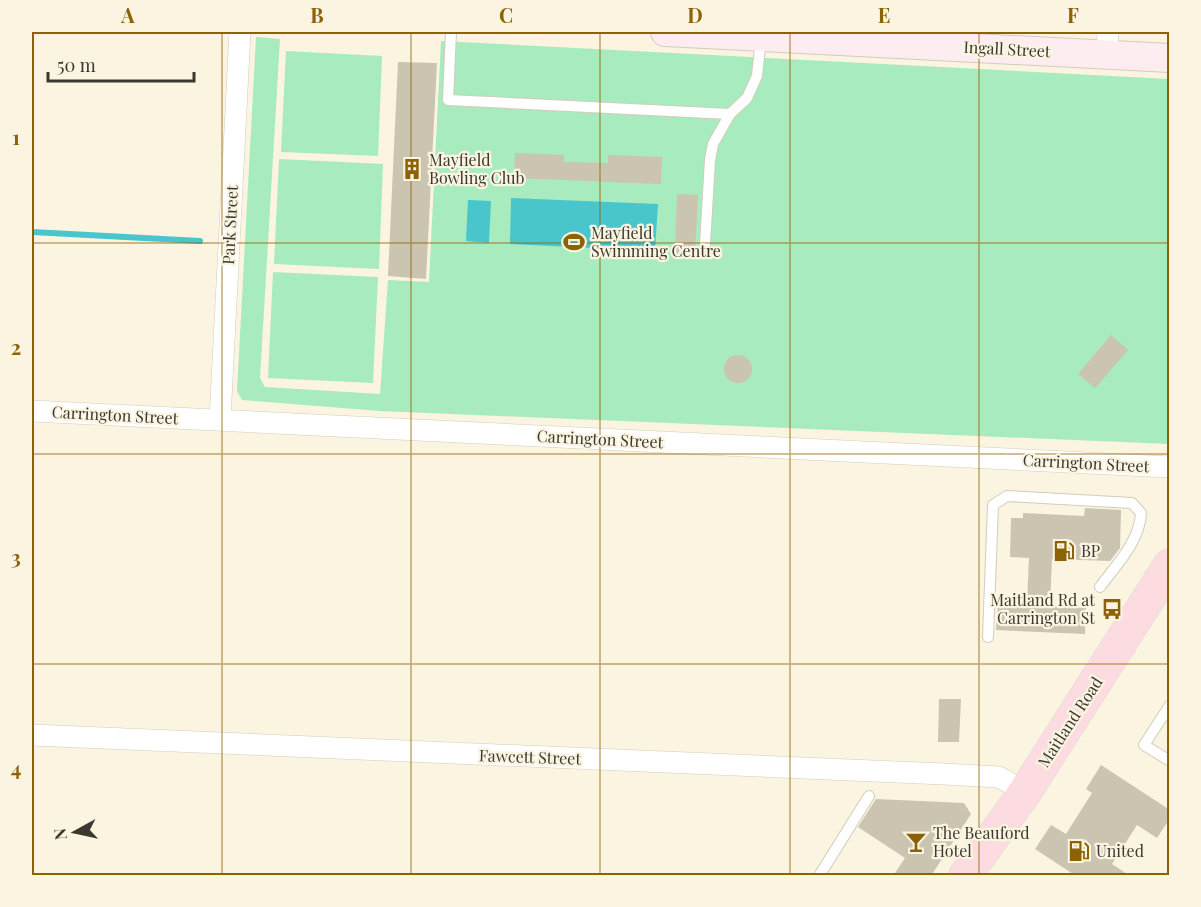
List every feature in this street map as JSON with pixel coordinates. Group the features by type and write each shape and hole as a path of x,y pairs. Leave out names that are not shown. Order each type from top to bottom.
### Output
{"main road":[{"name":"Ingall Street","path":"665,32 761,37 1108,43 1170,58"},
{"name":"Maitland Road","path":"965,876 1025,792 1170,565"}],"street":[{"name":"Park Street","path":"220,419 240,32"},
{"name":"Carrington Street","path":"32,411 1170,467"},
{"name":"Fawcett Street","path":"32,735 966,775 999,777 1025,792"}],"lane":[{"path":"451,32 448,100 730,114"},
{"path":"705,244 713,144 730,114 747,98 757,76 761,37"},
{"path":"988,637 993,505 1007,496 1132,503 1141,513 1141,521 1134,540 1100,587"},
{"path":"1170,705 1144,745 1170,761"},
{"path":"819,876 869,795"}],"green space":[{"path":"256,37 280,39 260,378 265,387 380,394 388,280 429,282 441,41 1169,79 1169,444 380,411 242,400 237,391"},
{"path":"286,51 382,56 378,156 281,152"},
{"path":"279,159 383,164 379,269 274,264"},
{"path":"273,272 378,277 373,383 268,378"}],"water":[{"path":"511,198 658,204 655,251 510,244"},
{"path":"468,200 491,201 489,243 466,241"}],"building":[{"name":"Mayfield Bowling Club","path":"398,62 437,63 426,279 388,276"},
{"path":"515,153 564,155 564,162 608,163 608,155 662,157 661,184 514,178"},
{"path":"677,194 698,195 695,253 675,252"},
{"path":"1111,335 1128,350 1095,388 1078,374"},
{"path":"738,355 748,359 752,369 748,379 738,383 728,379 724,369 728,359"},
{"path":"1085,508 1121,510 1120,548 1110,561 1052,559 1050,606 1086,608 1085,634 996,630 998,604 1027,605 1029,558 1010,557 1011,518 1023,518 1023,513 1084,516"},
{"path":"939,699 961,699 959,742 938,742"},
{"path":"1101,765 1170,810 1170,818 1157,838 1137,825 1112,864 1130,876 1076,876 1035,849 1051,825 1066,834 1092,793 1086,789"},
{"name":"The Beauford Hotel","path":"876,799 964,803 971,814 931,876 893,876 905,858 858,827"}],"waterway":[{"path":"32,232 200,241"}],"place":[{"name":"Mayfield Bowling Club","path":"412,169"},
{"name":"Mayfield Swimming Centre","path":"574,242"},
{"name":"BP","path":"1064,551"},
{"name":"Maitland Rd at Carrington St","path":"1112,609"},
{"name":"The Beauford Hotel","path":"916,842"},
{"name":"United","path":"1079,851"}]}
